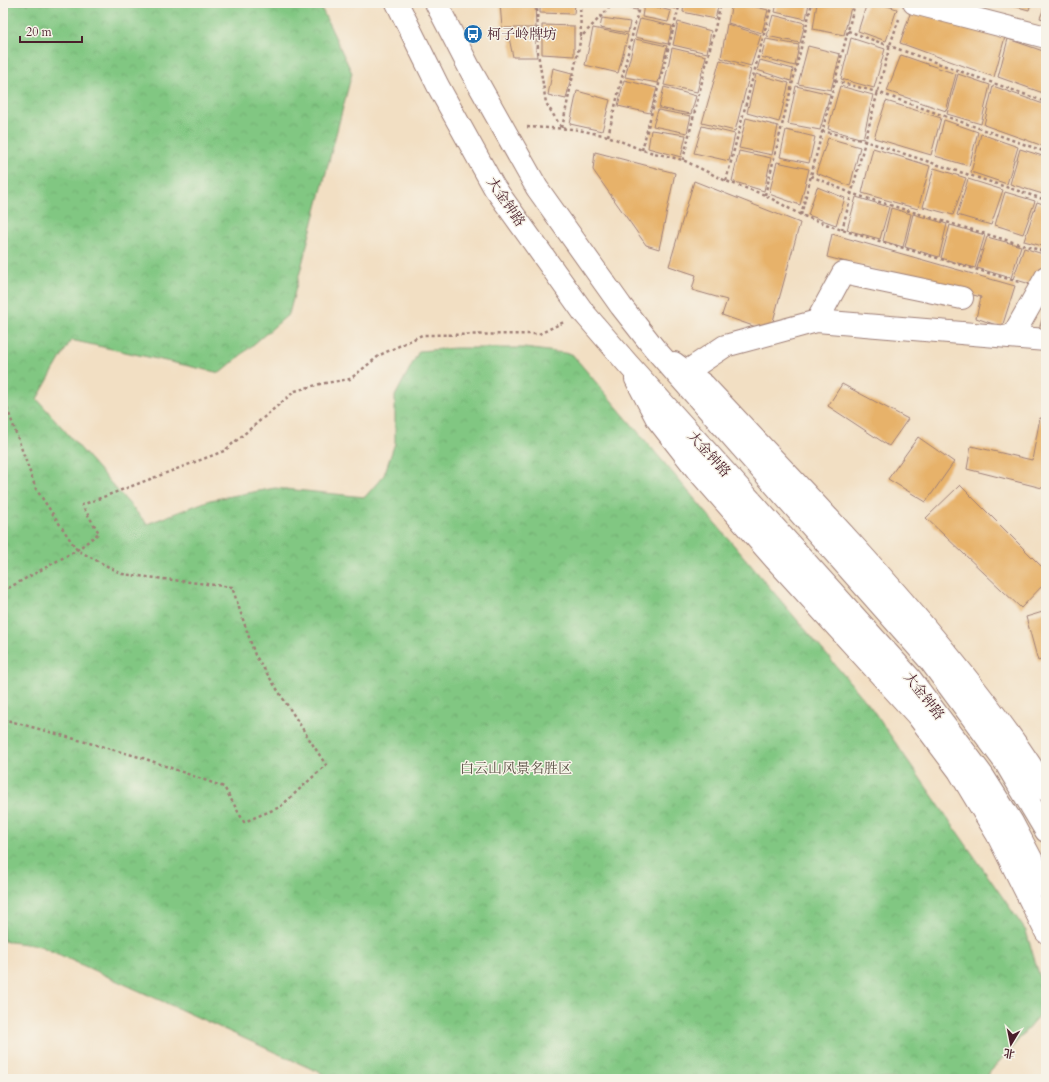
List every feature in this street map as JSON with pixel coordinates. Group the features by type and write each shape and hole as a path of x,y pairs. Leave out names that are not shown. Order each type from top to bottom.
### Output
{"main road":[{"name":"大金钟路","path":"396,3 438,86 494,187 584,312 627,363 910,678 983,776 1012,822 1046,887"},
{"name":"大金钟路","path":"436,3 501,127 537,188 574,242 654,348 930,662 1005,762 1046,831"},
{"path":"907,10 1046,36"},
{"path":"817,321 843,273 962,298"},
{"path":"1012,337 1042,282"},
{"path":"686,372 725,346 817,321 1046,340"},
{"path":"654,348 704,386 896,591 975,688 1026,756 1046,790"},
{"path":"627,363 657,419 697,470 775,559 917,715 959,771 997,834 1046,932"}],"path":[{"path":"537,3 538,53 546,103 562,128"},
{"path":"562,128 581,37 580,3"},
{"path":"581,37 609,8 610,3"},
{"path":"608,136 640,3"},
{"path":"642,150 680,3"},
{"path":"683,160 721,3"},
{"path":"726,180 772,3"},
{"path":"765,195 812,3"},
{"path":"801,215 855,3"},
{"path":"842,230 853,194 890,45 907,10"},
{"path":"848,31 1046,102"},
{"path":"835,81 878,92 1046,152"},
{"path":"501,127 562,128 608,136 642,150 683,160 726,180 765,195 801,215 842,230 1042,282"},
{"path":"822,131 865,141 1046,200"},
{"path":"811,176 853,194 1046,252"},
{"path":"3,591 77,550 99,533 82,505 224,451 295,391 320,384 350,379 380,356 422,335 539,334 584,312"},
{"path":"3,404 7,408 36,489 77,550 122,574 232,587 255,655 326,765 280,807 244,822 224,786 144,758 3,719"}],"green space":[{"name":"白云山风景名胜区","path":"3,3 319,3 352,73 289,314 220,373 71,340 37,399 147,524 210,500 275,488 365,497 384,475 395,443 395,396 419,351 455,348 524,348 572,354 870,706 1026,931 1046,998 1046,1008 984,1079 334,1079 40,946 3,941"}],"building":[{"path":"500,3 535,3 536,28 502,28"},
{"path":"540,3 575,3 574,14 540,13"},
{"path":"613,3 638,3 637,10 613,6"},
{"path":"652,3 677,3 676,9"},
{"path":"684,3 719,3 715,19 683,12"},
{"path":"732,3 741,3 768,10 762,33 728,23"},
{"path":"754,3 769,3 768,7"},
{"path":"777,3 809,3 806,19 775,12"},
{"path":"817,3 852,3 844,35 813,29"},
{"path":"867,3 878,3 897,9 886,41 858,31"},
{"path":"1003,3 1031,3 1029,10"},
{"path":"1046,3 1046,20 1040,18"},
{"path":"644,4 671,11 668,22 642,17"},
{"path":"911,11 1005,37 994,77 900,43"},
{"path":"773,15 805,23 800,43 767,36"},
{"path":"602,18 630,22 628,33 600,28"},
{"path":"640,19 672,26 668,44 635,37"},
{"path":"678,22 711,31 707,53 673,45"},
{"path":"727,24 761,35 751,66 721,58"},
{"path":"542,25 574,26 574,56 542,54"},
{"path":"593,28 628,35 618,73 585,65"},
{"path":"508,33 534,33 537,57 513,57"},
{"path":"851,38 885,49 874,88 841,79"},
{"path":"635,39 667,46 658,83 625,77"},
{"path":"766,39 799,45 795,66 761,57"},
{"path":"1008,39 1046,52 1046,94 998,77"},
{"path":"808,46 840,54 831,90 798,84"},
{"path":"672,48 706,56 697,92 664,85"},
{"path":"901,55 956,74 946,111 887,91"},
{"path":"720,60 751,69 735,131 702,123"},
{"path":"760,60 793,69 791,81 757,70"},
{"path":"553,68 572,73 566,99 548,95"},
{"path":"756,74 789,83 779,122 747,113"},
{"path":"958,74 990,85 981,124 947,114"},
{"path":"624,80 657,88 650,113 618,106"},
{"path":"796,86 830,94 820,130 788,124"},
{"path":"840,86 873,95 863,139 828,129"},
{"path":"993,86 1046,105 1046,147 984,125"},
{"path":"664,87 696,96 691,114 659,108"},
{"path":"577,91 610,100 602,131 570,124"},
{"path":"886,101 941,118 931,155 874,138"},
{"path":"658,110 691,116 687,133 653,126"},
{"path":"746,118 778,126 772,155 739,148"},
{"path":"944,120 978,132 969,166 935,156"},
{"path":"702,126 735,134 729,161 694,153"},
{"path":"651,130 686,135 681,157 648,148"},
{"path":"786,130 815,137 809,163 780,157"},
{"path":"981,134 1018,147 1007,184 971,172"},
{"path":"828,138 860,147 850,186 816,173"},
{"path":"873,148 930,166 918,209 862,193"},
{"path":"1020,149 1046,157 1046,195 1010,184"},
{"path":"739,151 771,158 764,191 732,181"},
{"path":"595,152 675,173 659,249 646,245 593,170"},
{"path":"777,162 809,169 800,205 769,194"},
{"path":"934,168 966,178 953,215 923,207"},
{"path":"968,179 1003,190 991,225 957,215"},
{"path":"694,181 800,223 770,332 722,315 727,300 692,290 696,275 669,266"},
{"path":"817,187 845,198 836,225 808,215"},
{"path":"1005,192 1035,201 1023,234 995,225"},
{"path":"856,197 889,207 880,239 847,230"},
{"path":"1037,202 1046,205 1046,247 1024,241"},
{"path":"891,208 911,214 903,247 883,241"},
{"path":"913,214 947,224 939,257 905,247"},
{"path":"950,225 985,235 975,268 941,258"},
{"path":"832,234 1015,286 1002,327 976,318 981,297 827,257"},
{"path":"987,237 1021,246 1011,278 977,268"},
{"path":"1024,248 1046,255 1046,264 1037,286 1013,279"},
{"path":"1046,307 1046,334 1038,332"},
{"path":"842,384 908,419 889,446 828,406"},
{"path":"1040,418 1046,419 1046,489 967,469 971,446 1032,460"},
{"path":"918,437 954,462 926,502 888,479"},
{"path":"960,485 1046,571 1046,582 1021,608 926,518"},
{"path":"1046,611 1046,658 1038,661 1026,617"}],"place":[{"name":"柯子岭牌坊","path":"473,34"}]}
